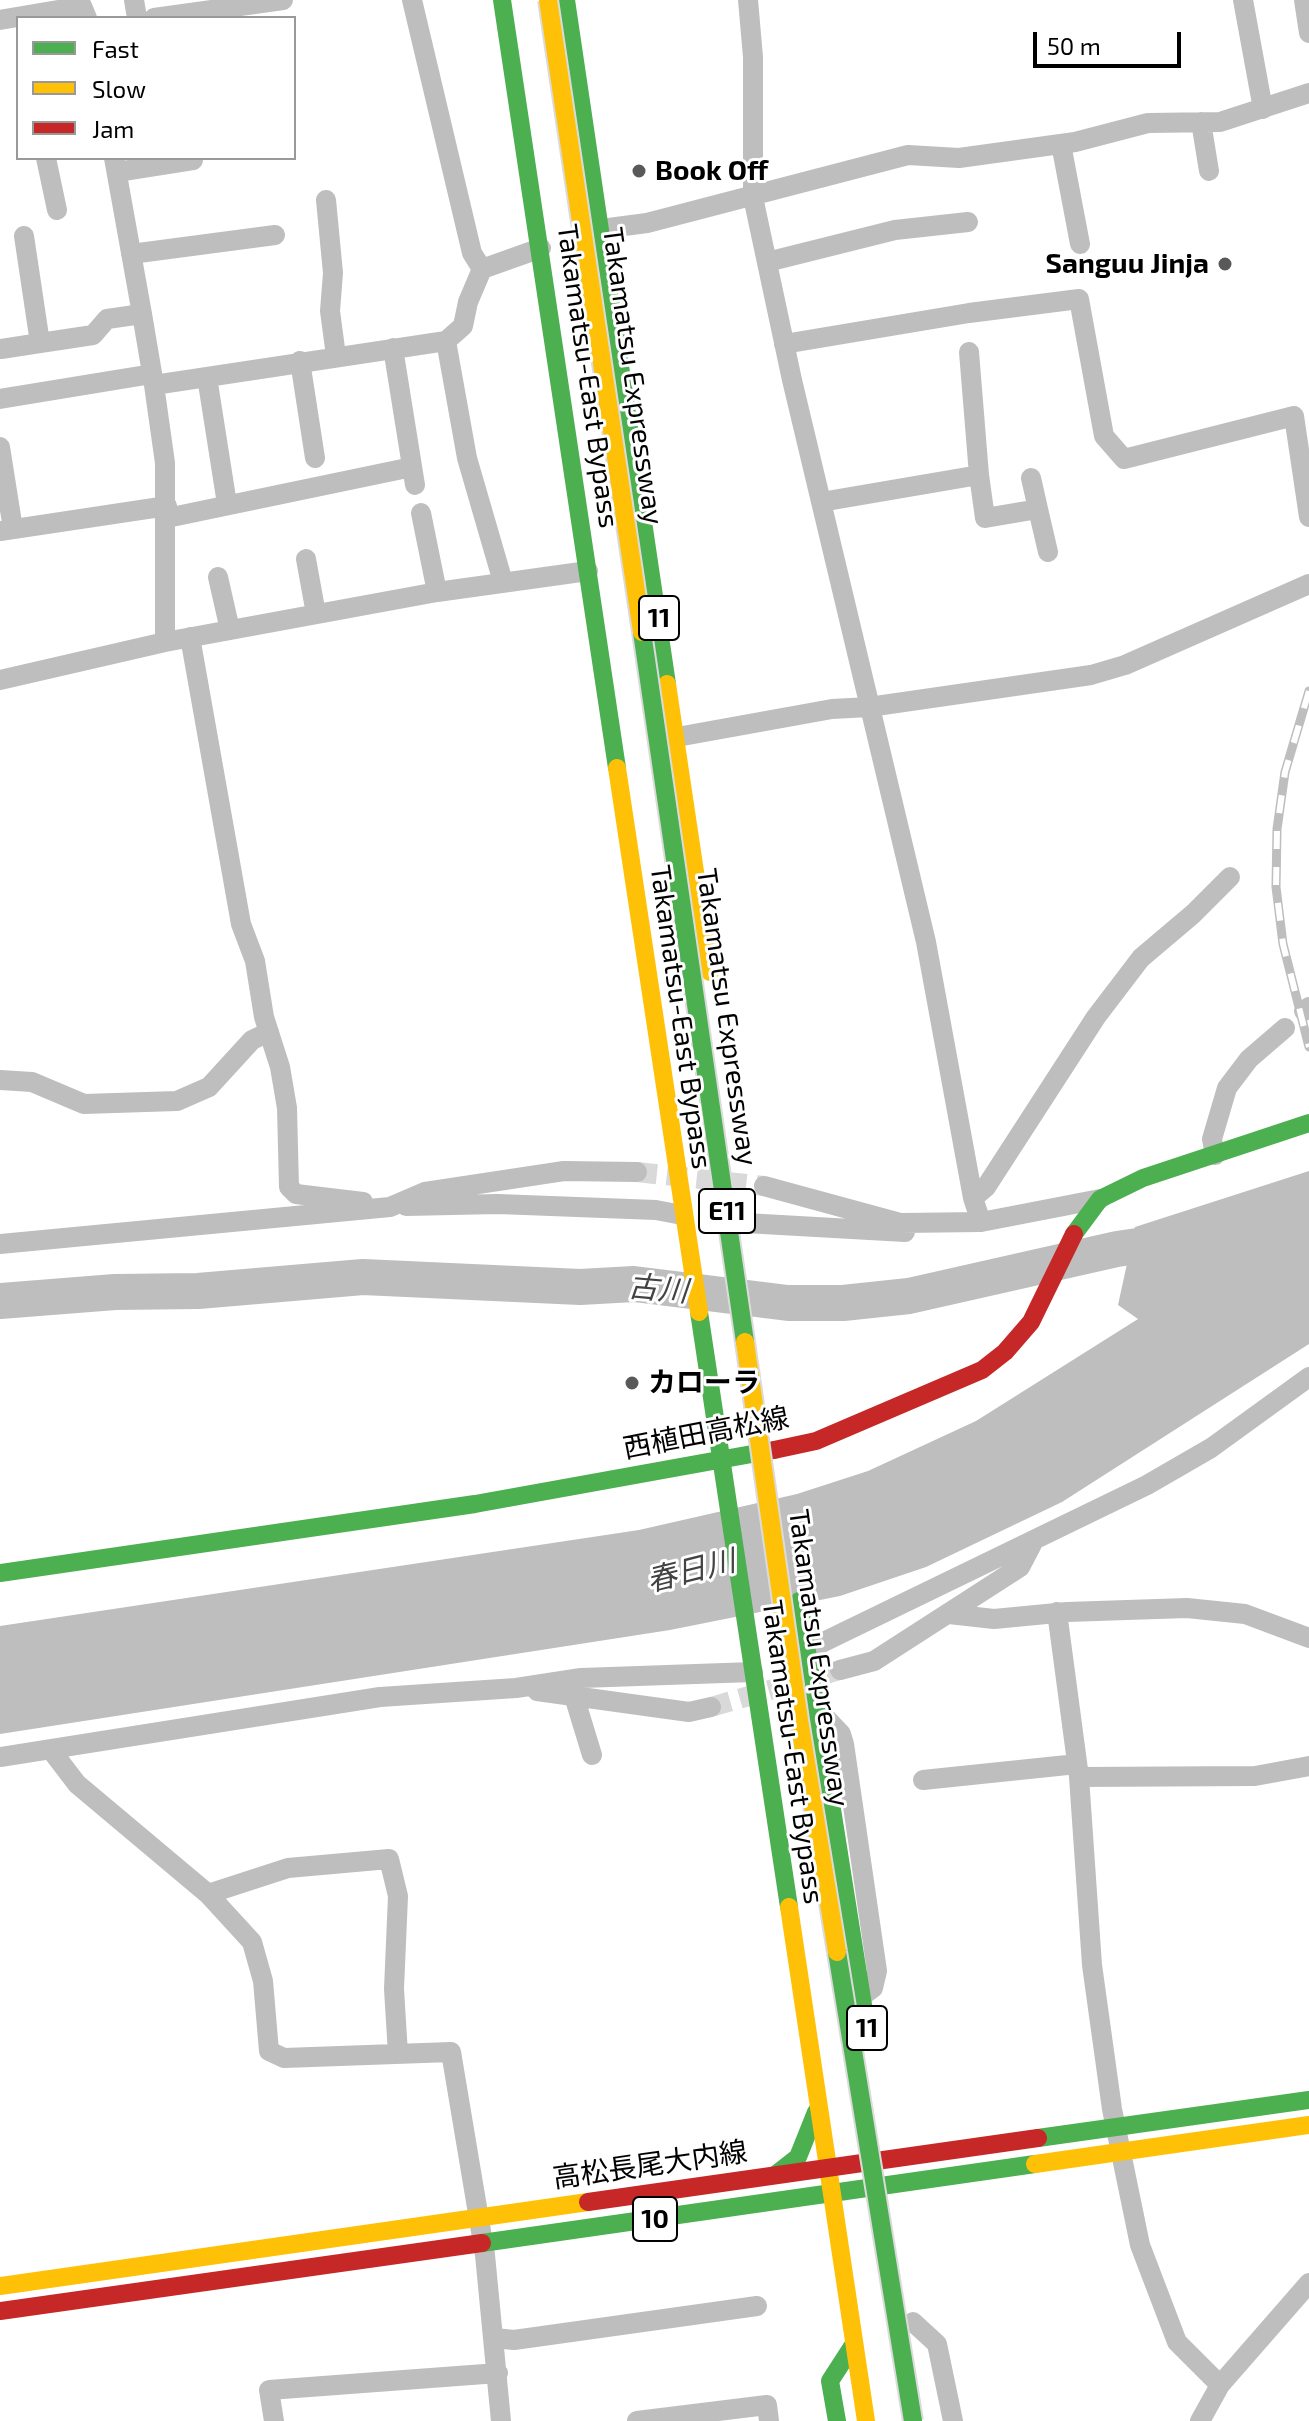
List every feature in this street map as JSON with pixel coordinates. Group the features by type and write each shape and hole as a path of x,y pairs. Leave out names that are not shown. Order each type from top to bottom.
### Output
{"main road":[{"name":"Takamatsu-East Bypass","path":"502,0 683,1223 726,1484 852,2347 866,2421"},
{"name":"Takamatsu Expressway","path":"548,0 711,1099 799,1720 913,2421"},
{"name":"Takamatsu-East Bypass","path":"566,0 677,737 817,1709"},
{"name":"西植田高松線","path":"0,1573 475,1504 722,1461 816,1441 982,1370 1005,1352 1031,1322 1083,1218 1100,1199 1143,1178 1309,1123"},
{"name":"Takamatsu Expressway","path":"732,1388 825,2000"},
{"name":"11","path":"862,1996 930,2421"},
{"name":"高松長尾大内線","path":"0,2286 1309,2100"},
{"path":"775,2175 798,2157 817,2107"},
{"name":"高松長尾大内線","path":"0,2311 1309,2125"},
{"path":"847,2142 856,2204"},
{"path":"837,2421 830,2381 852,2347"}],"street":[{"path":"160,16 187,6 283,0"},
{"path":"412,0 472,253 482,269"},
{"path":"748,0 753,57 753,197 784,344 926,942 973,1198 981,1222"},
{"path":"1243,0 1263,109"},
{"path":"1304,0 1309,33"},
{"path":"26,16 83,8"},
{"path":"601,229 647,223 908,155 959,158 1061,144 1148,123 1220,122 1309,93"},
{"path":"1201,122 1209,171"},
{"path":"1061,144 1080,244"},
{"path":"46,160 57,210"},
{"path":"165,642 165,463 116,165 193,160"},
{"path":"326,200 321,249 333,273 330,311 336,356"},
{"path":"767,262 895,230 968,222"},
{"path":"131,254 275,235"},
{"path":"24,236 18,258 40,343"},
{"path":"0,399 153,380 207,377 446,341 463,326 468,302 482,269 541,248"},
{"path":"784,344 969,313 1079,299 1104,436 1124,459 1294,416 1309,517"},
{"path":"1,349 93,335 107,319 142,314"},
{"path":"446,341 470,470 503,582"},
{"path":"0,447 6,530 167,512 414,476 393,348"},
{"path":"969,352 985,518 1038,509"},
{"path":"300,361 315,458"},
{"path":"207,377 227,504"},
{"path":"821,502 979,475"},
{"path":"1031,478 1048,552"},
{"path":"421,513 437,592"},
{"path":"306,559 316,614"},
{"path":"0,680 190,637 437,592 588,571"},
{"path":"218,577 230,630"},
{"path":"677,737 832,709 869,707 1091,675 1125,665 1309,584"},
{"path":"190,637 241,924 255,961 269,1032 280,1067 287,1108 289,1187 296,1194 363,1202 365,1209"},
{"path":"973,1198 986,1187 1096,1017 1141,958 1193,914 1230,877"},
{"path":"1215,1155 1212,1139 1227,1088 1249,1059 1285,1028"},
{"path":"0,1080 32,1082 84,1104 177,1101 209,1087 252,1040 269,1032"},
{"path":"390,1207 425,1192 564,1171 637,1172"},
{"path":"764,1186 900,1223 953,1225"},
{"path":"746,1230 896,1233 981,1222 1100,1199"},
{"path":"0,1244 203,1222 390,1207 498,1204 656,1210 683,1223"},
{"path":"806,1642 1032,1544 1211,1448 1309,1377"},
{"path":"840,1670 874,1661 909,1635 949,1614 1020,1567 1032,1544"},
{"path":"949,1614 994,1619 1057,1612 1146,1608 1245,1614 1309,1638"},
{"path":"1057,1612 1078,1771 1092,1965 1116,2125 1140,2245 1157,2298 1177,2342 1220,2385"},
{"path":"0,1757 146,1731 380,1697 516,1688 581,1678 753,1672"},
{"path":"516,1688 689,1712 711,1707"},
{"path":"574,1696 592,1755"},
{"path":"817,1709 841,1734 844,1744 877,1971 873,1988 862,1996"},
{"path":"51,1750 77,1784 208,1894 252,1942 263,1981 269,2051 284,2058 451,2052 483,2243 501,2421"},
{"path":"923,1780 1078,1771 1255,1776 1309,1766"},
{"path":"208,1894 288,1868 389,1859 398,1896 394,1989 398,2054"},
{"path":"1200,2421 1220,2385 1309,2283"},
{"path":"495,2338 514,2340 757,2306"},
{"path":"913,2322 937,2344 953,2421"},
{"path":"274,2421 269,2390 498,2373"},
{"path":"637,2421 767,2405 769,2421"}],"water":[{"name":"春日川","path":"1309,1171 1309,1344 1062,1502 926,1567 840,1596 670,1630 0,1734 0,1626 639,1530 797,1494 868,1471 976,1421 1138,1319 1118,1305 1135,1227"}],"waterway":[{"name":"古川","path":"0,1301 115,1292 198,1291 363,1277 580,1287 634,1284 788,1303 843,1303 909,1296 1117,1249 1178,1240"}],"tunnel":[{"path":"637,1172 764,1186"},
{"path":"711,1707 840,1670"}],"railway":[{"path":"1309,691 1285,772 1277,829 1276,887 1283,944 1309,1047"}],"traffic: fast":[{"path":"502,0 617,768"},
{"path":"566,0 667,684"},
{"path":"642,632 745,1342"},
{"path":"1074,1234 1100,1199 1143,1178 1309,1123"},
{"path":"699,1312 789,1907"},
{"path":"0,1573 475,1504 774,1450"},
{"path":"799,1601 866,2024"},
{"path":"837,1952 913,2421"},
{"path":"1038,2138 1309,2100"},
{"path":"775,2175 798,2157 816,2112"},
{"path":"482,2243 1035,2164"},
{"path":"837,2421 830,2381 852,2347"}],"traffic: slow":[{"path":"548,0 642,632"},
{"path":"667,684 710,972"},
{"path":"617,768 699,1312"},
{"path":"745,1342 799,1720 837,1952"},
{"path":"789,1907 866,2421"},
{"path":"1035,2164 1309,2125"},
{"path":"0,2286 588,2202"}],"traffic: jam":[{"path":"774,1450 816,1441 982,1370 1005,1352 1031,1322 1074,1234"},
{"path":"588,2202 1038,2138"},
{"path":"0,2311 482,2243"}],"place":[{"name":"Book Off","path":"639,171"},
{"name":"Sanguu Jinja","path":"1225,264"},
{"name":"カローラ","path":"632,1383"}]}
